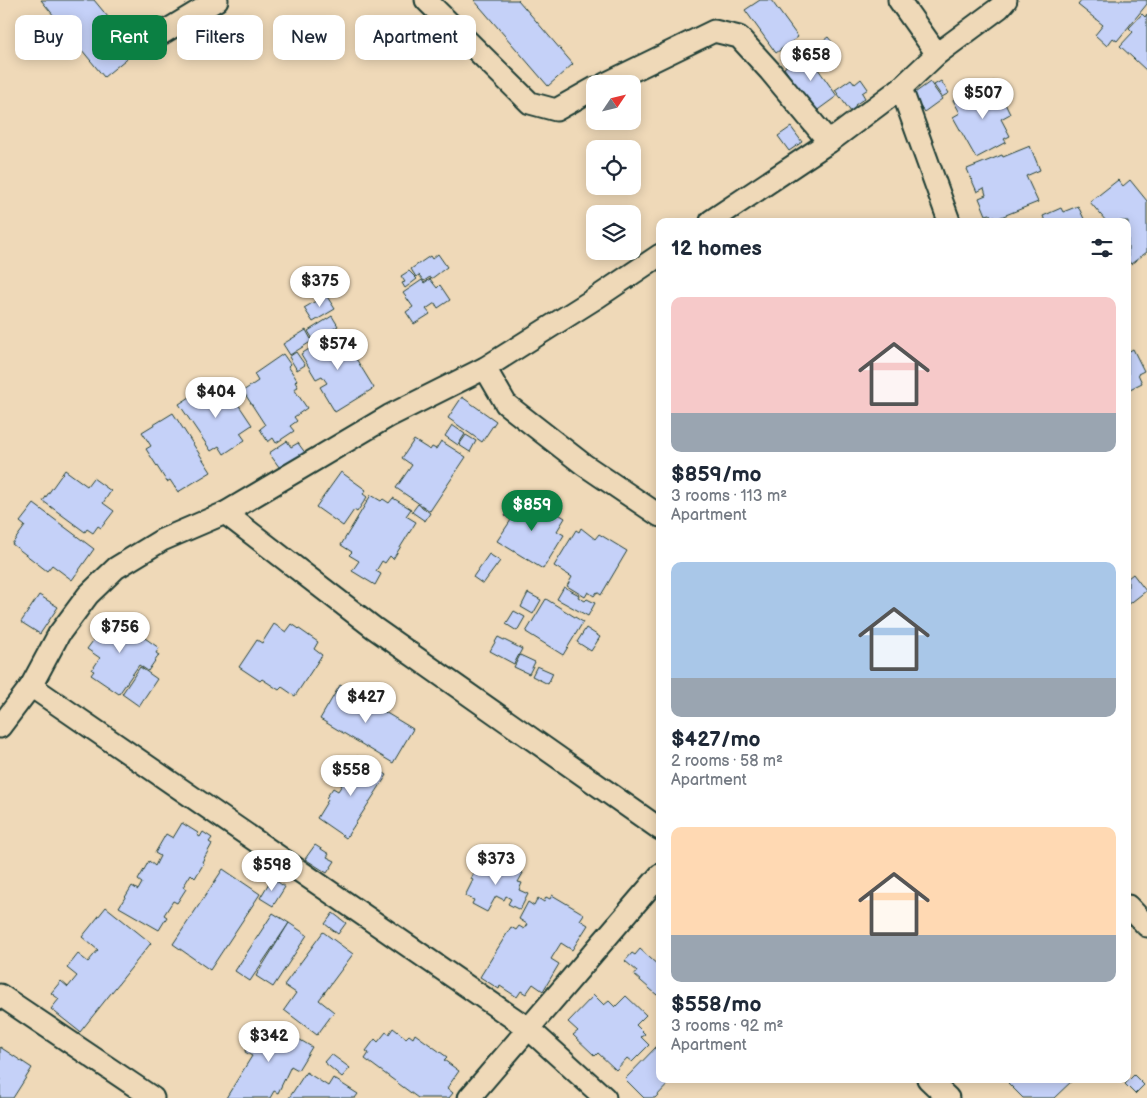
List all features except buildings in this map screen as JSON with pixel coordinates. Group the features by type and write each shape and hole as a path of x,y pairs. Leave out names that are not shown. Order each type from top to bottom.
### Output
{"street":[{"path":"167,30 217,0"},
{"path":"426,0 530,103 556,110 586,93"},
{"path":"899,0 938,54"},
{"path":"715,218 829,142 901,88 938,54 999,8 1006,0"},
{"path":"624,75 714,31 739,36 829,142"},
{"path":"901,88 948,218"},
{"path":"0,727 31,686 59,634 88,595 116,568 162,540 225,513 389,416 484,368 656,258"},
{"path":"484,368 506,404 583,464 656,513"},
{"path":"225,513 374,628 656,826"},
{"path":"31,686 529,1029 605,1098"},
{"path":"469,1098 656,880"},
{"path":"1131,909 1147,926"},
{"path":"0,995 153,1098"},
{"path":"932,1083 948,1098"}]}
